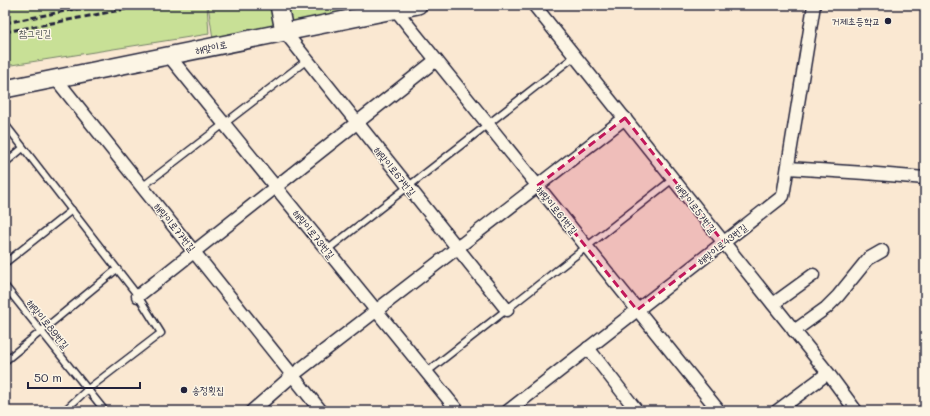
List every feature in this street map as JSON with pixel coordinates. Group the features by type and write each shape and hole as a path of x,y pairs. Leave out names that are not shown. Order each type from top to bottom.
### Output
{"street":[{"path":"279,5 284,31"},
{"name":"해맞이로","path":"5,89 284,31 418,5"},
{"name":"해맞이로57번길","path":"534,5 828,373 856,411"},
{"name":"해맞이로43번길","path":"508,411 783,196 814,5"},
{"name":"해맞이로61번길","path":"395,9 719,411"},
{"name":"해맞이로67번길","path":"284,31 507,310"},
{"name":"해맞이로73번길","path":"169,56 458,411"},
{"path":"138,296 436,60"},
{"name":"해맞이로77번길","path":"56,79 321,411"},
{"path":"252,411 293,375 625,118"},
{"path":"788,168 925,178"},
{"path":"794,331 826,308 868,260 882,251"},
{"path":"773,304 813,275"},
{"path":"588,348 637,411"},
{"path":"777,411 828,373"}],"lane":[{"path":"327,250 575,56"},
{"path":"142,187 307,60"},
{"path":"5,124 138,296 161,333 88,390 64,411"},
{"path":"5,163 23,148"},
{"path":"427,372 673,179"},
{"path":"5,263 72,210"},
{"path":"5,361 117,269"},
{"name":"해맞이로89번길","path":"5,286 105,411"}],"highlighted area":[{"path":"625,118 724,243 637,310 537,186"}],"green space":[{"name":"참그린길","path":"5,5 207,5 209,34 5,66"},
{"path":"208,5 388,5 214,46"}],"railway":[{"path":"5,23 96,5"},
{"path":"5,32 147,5"}],"place":[{"name":"거제초등학교","path":"888,21"},
{"name":"송정횟집","path":"184,390"}]}
